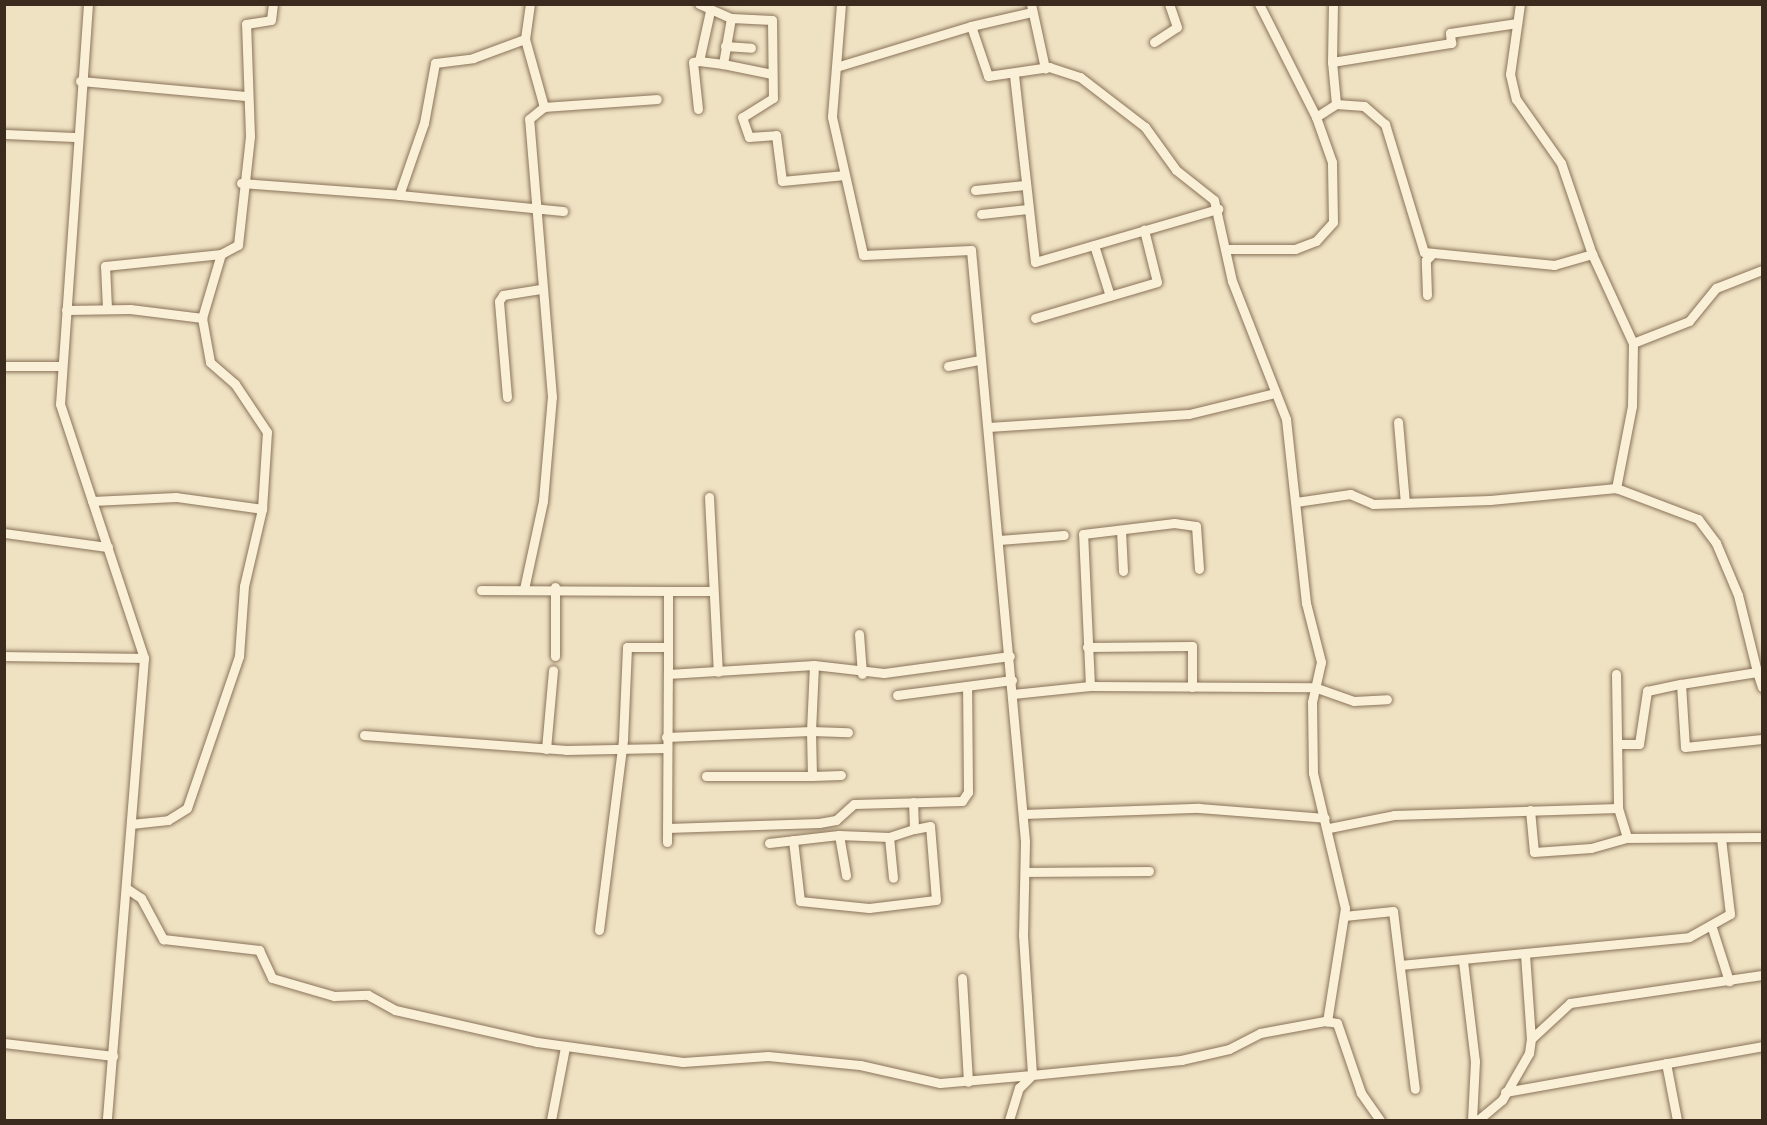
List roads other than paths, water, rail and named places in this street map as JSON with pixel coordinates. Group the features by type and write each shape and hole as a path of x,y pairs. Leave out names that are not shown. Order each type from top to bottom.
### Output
{"street":[{"path":"88,4 75,137 60,404 144,658 107,1120"},
{"path":"107,308 105,266 221,254 238,245 241,183 250,136 246,96 246,24 271,20 273,4"},
{"path":"530,4 525,39 544,107"},
{"path":"699,4 710,11 731,18 772,20 773,98 742,117 749,137 776,135 782,181 845,175"},
{"path":"841,4 832,117 863,255 971,250 1023,814 1032,1075 1019,1088 1010,1120"},
{"path":"1155,42 1177,27 1169,4"},
{"path":"1225,249 1295,249 1316,240 1333,222 1332,162 1316,117 1259,4"},
{"path":"1333,4 1332,62 1336,104"},
{"path":"1520,4 1510,74 1516,99 1561,163 1592,255 1633,343 1632,406 1616,488"},
{"path":"836,67 1031,8 1045,68"},
{"path":"699,61 710,11"},
{"path":"723,64 731,18"},
{"path":"1332,62 1451,43 1450,33 1516,23"},
{"path":"971,26 988,76 1014,75 1045,68 1080,77 1145,128 1171,165 1206,190 1218,209 1225,249 1275,393 1286,418 1306,603 1321,662 1314,687 1313,773 1329,828 1344,916 1327,1022"},
{"path":"399,195 424,123 435,63 472,58 525,39"},
{"path":"725,46 752,48"},
{"path":"698,109 693,62 723,64 772,74"},
{"path":"1014,75 1035,262 1218,209"},
{"path":"80,81 246,96"},
{"path":"524,589 543,501 552,397 532,207 529,119 544,107 657,99"},
{"path":"1316,117 1336,104 1364,106 1385,124 1402,192 1424,252 1431,255 1554,264 1592,255"},
{"path":"4,134 75,137"},
{"path":"241,183 563,211"},
{"path":"975,190 1025,184"},
{"path":"981,214 1028,209"},
{"path":"1035,318 1156,282 1144,230"},
{"path":"1094,245 1110,296"},
{"path":"131,824 168,820 187,808 239,656 244,586 262,509 267,432 235,384 210,362 202,318 221,254"},
{"path":"1427,295 1426,260 1431,255"},
{"path":"1633,343 1689,321 1716,288 1762,270"},
{"path":"507,397 499,301 503,296 541,289"},
{"path":"66,310 107,308 202,318"},
{"path":"948,366 980,360"},
{"path":"4,366 62,366"},
{"path":"988,427 1189,414 1275,393"},
{"path":"1398,422 1405,503"},
{"path":"1296,502 1350,494 1373,504 1405,503 1616,488 1698,519 1716,543 1738,595 1760,671 1762,687"},
{"path":"92,501 176,497 262,509"},
{"path":"709,497 712,591 718,672"},
{"path":"1090,686 1083,534 1196,526 1199,569"},
{"path":"1121,530 1123,571"},
{"path":"4,533 108,547"},
{"path":"999,540 1064,535"},
{"path":"555,587 555,656"},
{"path":"481,590 555,587 712,591"},
{"path":"667,842 665,748 668,591"},
{"path":"859,634 861,674"},
{"path":"1087,647 1192,646 1192,687"},
{"path":"599,930 621,748 627,647 668,647"},
{"path":"4,656 144,658"},
{"path":"668,674 814,665 861,674 1010,656"},
{"path":"812,776 811,731 814,665"},
{"path":"546,749 553,670"},
{"path":"1619,744 1639,744 1647,690 1760,671"},
{"path":"1616,674 1619,744 1618,808 1627,838"},
{"path":"897,695 1012,680"},
{"path":"1681,684 1685,747 1762,739"},
{"path":"667,828 819,823 836,820 847,805 965,799 968,686"},
{"path":"1013,694 1090,686 1314,687 1354,701 1387,699"},
{"path":"666,737 811,731 848,732"},
{"path":"364,735 546,749 665,748"},
{"path":"706,776 841,775"},
{"path":"913,802 914,830"},
{"path":"1023,814 1198,808 1325,818"},
{"path":"1329,828 1394,815 1618,808"},
{"path":"1530,810 1534,852 1591,848 1627,838 1762,837"},
{"path":"769,843 793,840 839,835 889,837 930,826 936,900 869,908 800,901 793,840"},
{"path":"839,835 846,875"},
{"path":"889,837 893,878"},
{"path":"1400,965 1660,943 1712,928 1730,914 1721,839"},
{"path":"1024,872 1149,871"},
{"path":"126,888 141,898 163,939 259,950 272,978 334,996 368,995 395,1010 565,1047 683,1062 768,1056 860,1065 940,1083 968,1082 1181,1060 1228,1049 1260,1034 1327,1022 1337,1023 1361,1093 1380,1120"},
{"path":"1344,916 1393,911 1415,1089"},
{"path":"1712,928 1729,981"},
{"path":"1478,1120 1505,1092 1529,1053 1531,1039 1525,954"},
{"path":"1463,961 1475,1061 1472,1120"},
{"path":"1531,1039 1579,999 1620,998 1762,975"},
{"path":"962,978 968,1082"},
{"path":"4,1043 113,1056"},
{"path":"1505,1092 1762,1046"},
{"path":"551,1120 565,1047"},
{"path":"1666,1063 1677,1120"}]}
